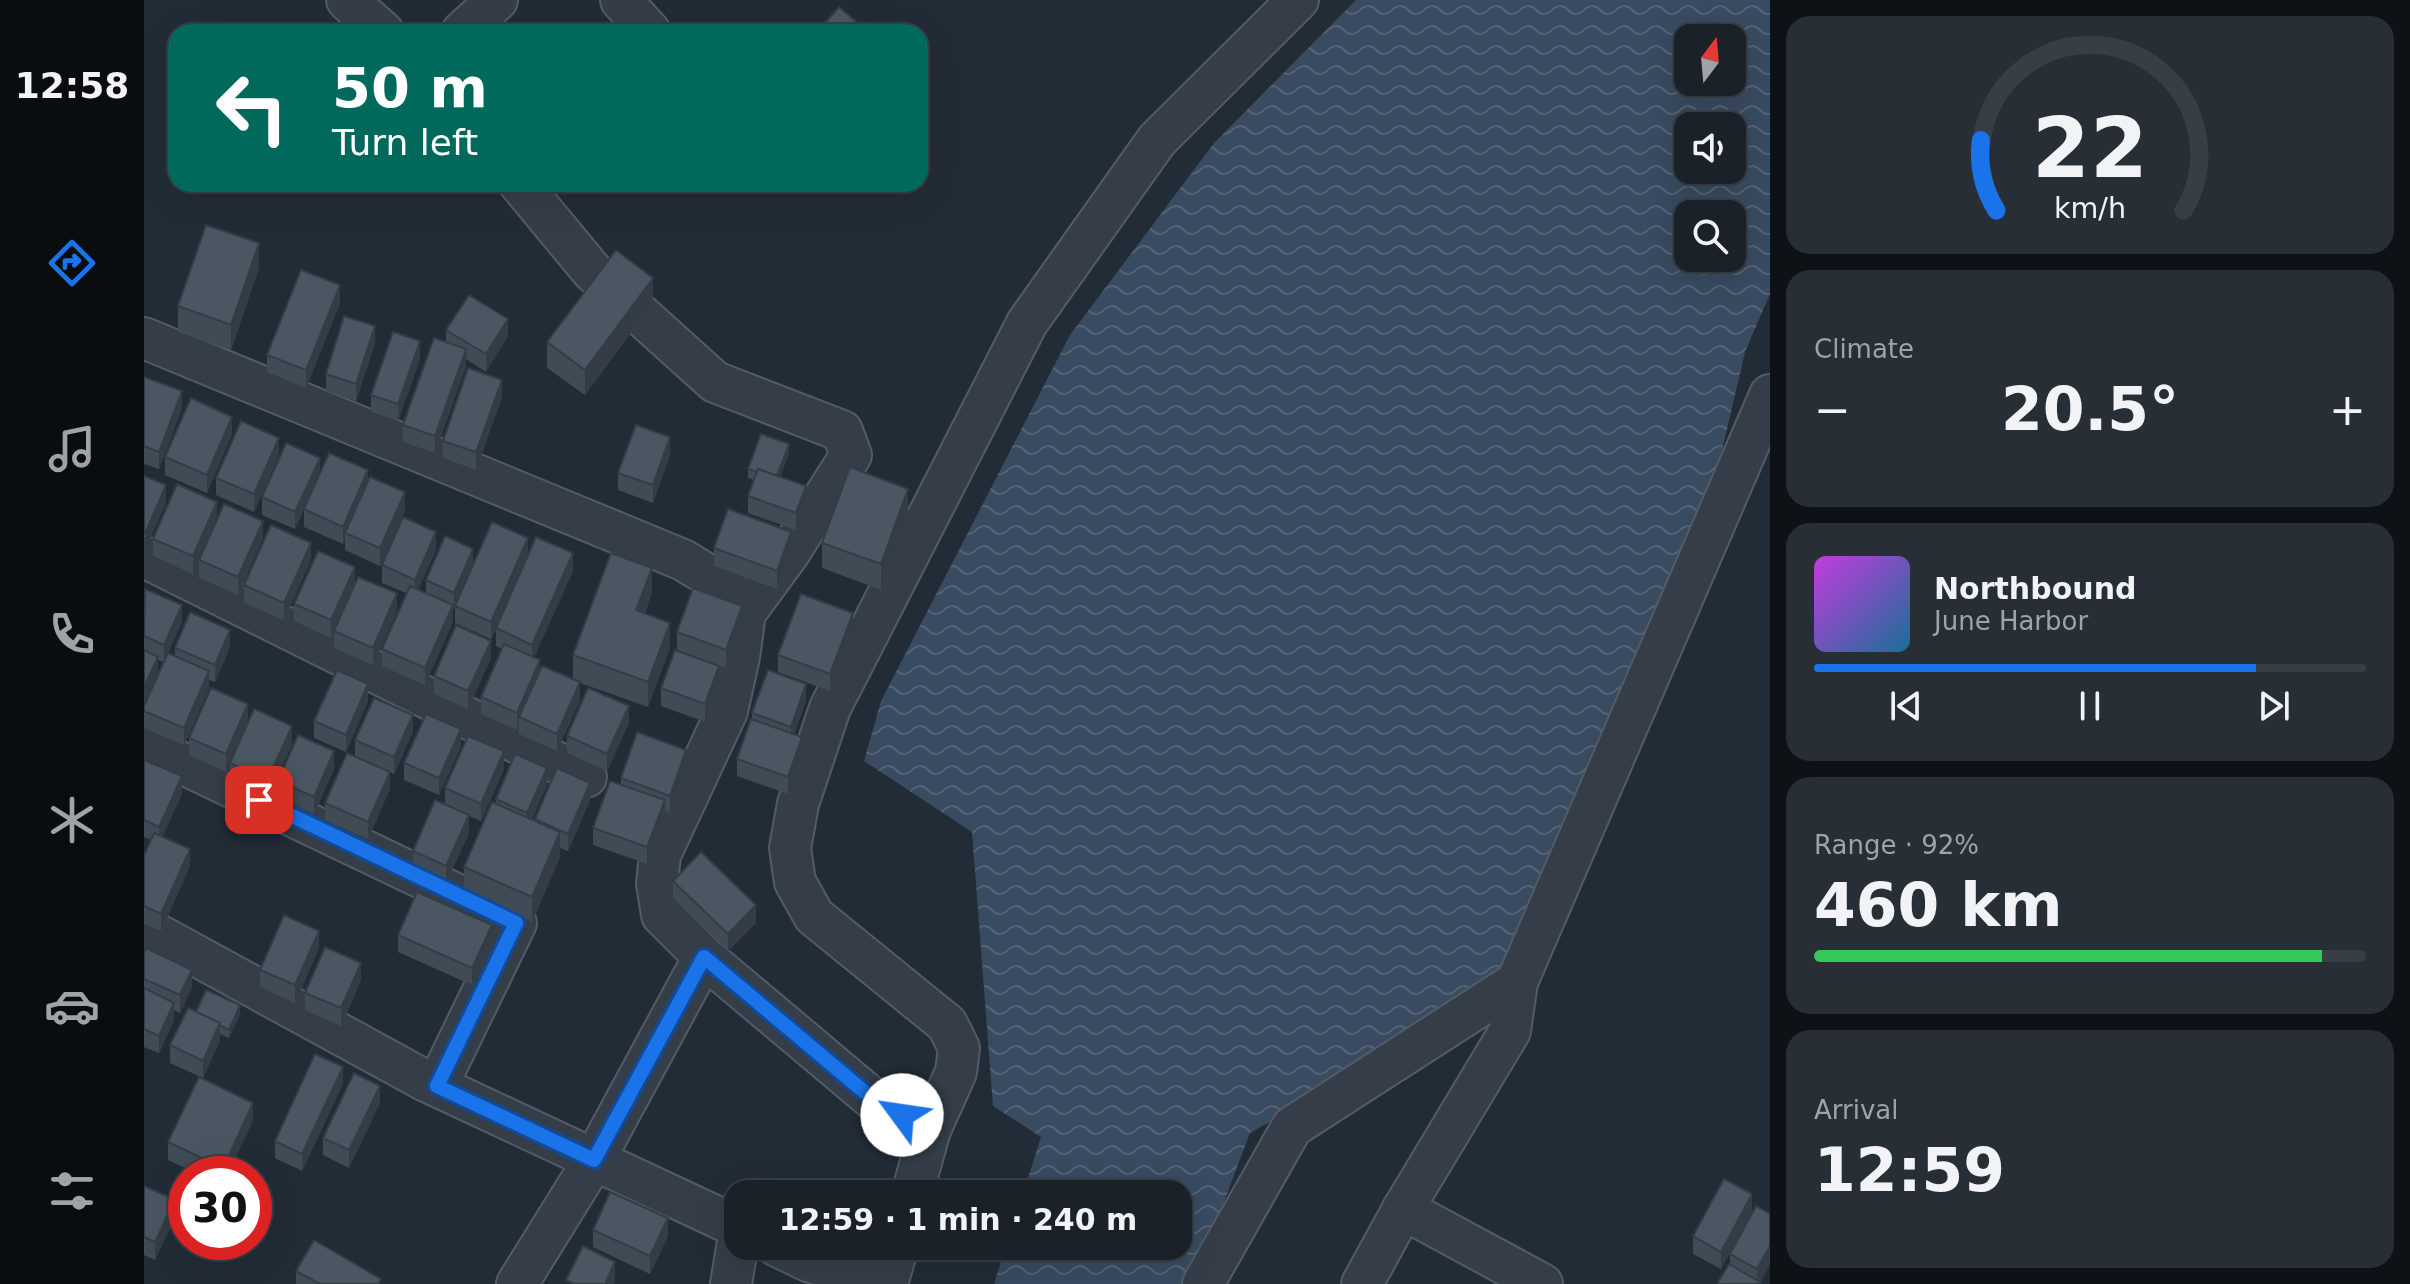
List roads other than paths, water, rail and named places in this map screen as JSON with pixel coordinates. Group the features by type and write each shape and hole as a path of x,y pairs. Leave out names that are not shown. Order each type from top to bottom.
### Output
{"street":[{"path":"347,0 374,24"},
{"path":"471,24 497,0"},
{"path":"621,0 643,24"},
{"path":"916,1180 930,1130 956,1072 959,1048 947,1024 814,916 795,882 790,848 798,804 830,708 1027,323 1157,140 1298,0"},
{"path":"527,192 592,271 715,382 842,431 851,455 789,553 745,613 727,711 660,855 657,883 662,915 704,957 874,1100 930,1130"},
{"path":"144,338 683,560 726,586 745,613"},
{"path":"1362,1284 1403,1209 1510,1031 1517,982 1770,395"},
{"path":"144,557 586,777"},
{"path":"144,745 516,923 437,1086"},
{"path":"144,927 437,1086 724,1220"},
{"path":"517,1284 594,1160 704,957"},
{"path":"1203,1284 1292,1127 1517,982"},
{"path":"1403,1209 1542,1284"},
{"path":"731,1284 735,1260"},
{"path":"806,1260 873,1283 889,1260"}],"water":[{"path":"1356,0 1770,0 1770,294 1745,352 1671,669 1567,922 1402,1047 1250,1133 1193,1284 994,1284 1002,1260 1192,1260 1192,1180 1027,1180 1041,1137 993,1106 972,832 864,761 881,701 1070,335 1214,143"}]}
